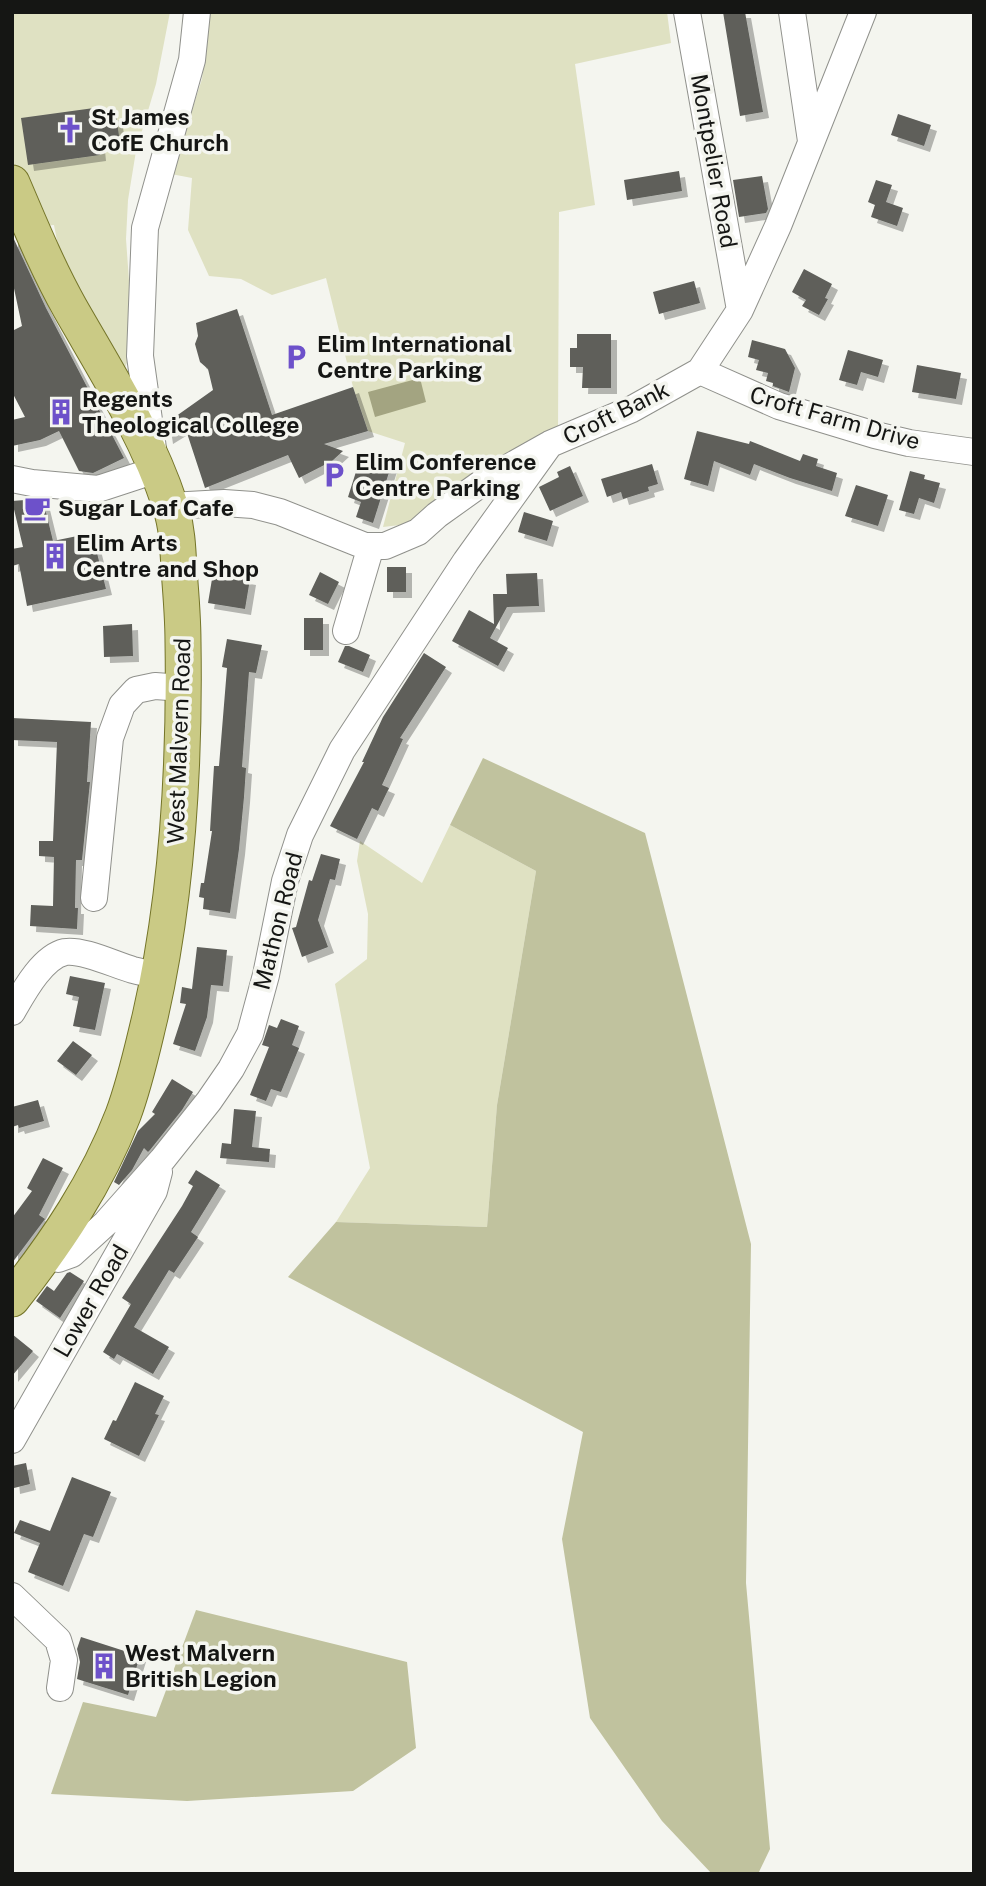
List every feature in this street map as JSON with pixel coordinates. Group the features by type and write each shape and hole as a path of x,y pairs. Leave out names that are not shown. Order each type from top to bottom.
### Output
{"main road":[{"name":"West Malvern Road","path":"12,183 45,260 138,430 156,470 170,506 177,535 183,618 183,762 178,826 159,976 138,1070 123,1116 80,1205 46,1256 12,1299"}],"street":[{"path":"13,479 98,489 156,470 140,356 145,228 192,60 197,12"},
{"name":"Montpelier Road","path":"687,12 740,310"},
{"path":"792,12 811,142"},
{"name":"Croft Bank","path":"370,546 384,546 418,532 486,480 550,444 632,409 700,371 740,310 778,226 863,12"},
{"name":"Croft Farm Drive","path":"700,371 779,406 874,435 974,452"},
{"name":"Mathon Road","path":"46,1256 58,1259 72,1254 106,1223 162,1160 231,1069 250,1034 266,975 285,881 300,835 342,750 466,561 550,444"},
{"path":"170,506 224,503 253,505 281,512 342,538 370,546 346,631"},
{"path":"94,898 110,738 122,705 136,690 155,686 183,688"},
{"path":"12,1012 39,971 52,958 65,952 79,953 159,976"},
{"name":"Lower Road","path":"12,1440 154,1191 162,1160"},
{"path":"12,1596 58,1640 64,1660 60,1688"}],"shaded area":[{"path":"12,12 170,12 156,84 136,151 128,200 126,239 132,322 129,358 123,372 112,363 58,246 54,225 39,226 12,162"},
{"path":"210,12 667,12 671,43 575,64 595,205 559,212 558,433 490,461 409,524 383,527 405,443 368,431 353,387 326,278 272,295 241,279 209,276 188,230 192,178 171,174 202,79"},
{"path":"420,378 426,402 375,417 368,392"},
{"path":"483,758 645,833 751,1244 746,1583 770,1849 758,1874 712,1874 662,1821 590,1718 562,1539 583,1432 288,1277 336,1222 487,1227 497,1105 536,871 450,825"},
{"path":"450,825 536,871 497,1105 487,1227 336,1222 370,1168 335,984 367,959 368,914 357,861 360,841 422,883"},
{"path":"196,1610 407,1662 416,1748 353,1791 187,1801 51,1794 83,1702 156,1717"}],"building":[{"path":"723,12 745,12 763,112 740,116"},
{"name":"St James CofE Church","path":"94,108 95,116 116,114 120,143 99,145 100,155 28,165 21,118"},
{"path":"898,114 931,125 924,146 891,135"},
{"path":"679,171 682,191 627,200 624,180"},
{"path":"762,176 768,209 766,213 739,217 733,180"},
{"path":"876,180 892,185 886,202 903,208 897,226 871,217 875,205 868,202"},
{"name":"Regents Theological College","path":"12,235 46,308 124,458 93,473 79,471 59,431 40,440 12,446 12,420 25,417 12,392 12,331 22,326 12,279"},
{"path":"804,269 832,284 825,298 828,299 819,315 802,306 806,300 792,292"},
{"path":"694,281 700,303 659,314 653,292"},
{"path":"237,309 272,415 353,387 368,431 324,444 343,451 332,461 299,478 288,455 205,488 185,427 167,438 165,424 213,390 208,369 200,362 195,344 198,336 196,323"},
{"path":"577,334 611,334 611,388 582,388 583,367 570,367 570,348 577,348"},
{"path":"752,340 785,349 795,368 789,392 766,381 768,373 756,370 759,360 748,357"},
{"path":"848,350 883,360 878,377 861,372 857,385 839,380"},
{"path":"917,365 961,373 956,399 912,392"},
{"path":"697,431 749,444 750,441 800,461 803,454 818,459 816,466 837,473 832,491 754,464 750,475 714,461 708,486 684,479"},
{"path":"361,456 391,466 373,523 356,517 361,502 348,497"},
{"path":"652,464 658,484 648,487 649,491 623,499 621,492 607,497 601,479"},
{"path":"570,466 583,496 550,511 539,487 559,477 557,472"},
{"path":"910,471 925,475 924,479 940,483 934,503 919,498 914,514 899,510"},
{"path":"856,485 888,495 878,526 845,516"},
{"name":"Elim Arts Centre and Shop","path":"43,500 53,541 92,533 106,589 27,606 19,564 12,566 12,549 23,547 12,501"},
{"path":"524,512 553,521 547,541 518,532"},
{"path":"387,567 406,567 406,592 387,592"},
{"path":"320,572 339,582 328,604 309,595"},
{"path":"213,573 250,579 245,609 208,603"},
{"path":"537,573 539,606 507,607 490,638 508,648 498,666 452,641 469,610 494,624 493,594 507,594 506,574"},
{"path":"304,618 323,618 323,650 304,650"},
{"path":"132,624 133,656 104,657 103,626"},
{"path":"227,639 262,645 256,673 249,672 242,767 246,768 244,797 230,913 203,909 204,898 199,897 201,883 204,883 212,831 214,766 219,766 227,668 222,667"},
{"path":"345,646 370,655 363,672 338,662"},
{"path":"424,653 446,667 400,738 403,739 382,785 389,788 378,811 372,808 357,839 330,826 364,762 383,717"},
{"path":"12,718 91,722 87,782 90,782 82,860 76,860 77,929 30,926 31,905 53,906 54,857 39,856 39,841 53,841 57,742 12,740"},
{"path":"321,854 340,859 335,880 330,879 318,920 328,947 302,957 292,928 296,927 309,880 312,881"},
{"path":"197,947 227,950 223,986 211,985 207,1017 195,1051 173,1044 186,1004 180,1003 182,987 192,989"},
{"path":"70,976 105,983 95,1030 73,1026 79,997 66,994"},
{"path":"281,1019 299,1026 292,1045 299,1048 281,1092 271,1089 266,1101 250,1095 269,1047 262,1045 269,1025 277,1028"},
{"path":"73,1041 92,1055 76,1075 57,1061"},
{"path":"172,1079 193,1092 150,1150 148,1152 144,1148 132,1170 119,1185 114,1182 138,1131 155,1114 152,1112"},
{"path":"38,1100 44,1121 19,1128 18,1125 12,1127 12,1107"},
{"path":"234,1109 256,1111 252,1147 270,1149 269,1162 220,1158 222,1143 231,1144"},
{"path":"43,1158 63,1168 39,1215 45,1219 12,1263 12,1218 32,1191 27,1188"},
{"path":"196,1170 220,1185 191,1232 198,1237 174,1273 169,1270 134,1327 169,1347 153,1374 117,1354 114,1359 103,1352 131,1304 122,1298 182,1206 193,1186 188,1183"},
{"path":"70,1272 84,1281 60,1318 36,1301 47,1286 54,1291"},
{"path":"12,1334 33,1351 12,1376"},
{"path":"135,1382 164,1396 155,1414 159,1415 139,1456 104,1439"},
{"path":"26,1463 30,1484 14,1488 12,1466"},
{"path":"72,1477 111,1492 93,1537 84,1534 63,1586 28,1572 40,1543 14,1533 20,1520 50,1531"},
{"name":"West Malvern British Legion","path":"81,1637 140,1656 128,1695 77,1679 80,1662 77,1649"}],"place":[{"name":"St James CofE Church","path":"70,130"},
{"name":"Elim International Centre Parking","path":"296,357"},
{"name":"Regents Theological College","path":"61,412"},
{"name":"Elim Conference Centre Parking","path":"334,475"},
{"name":"Sugar Loaf Cafe","path":"37,508"},
{"name":"Elim Arts Centre and Shop","path":"55,556"},
{"name":"West Malvern British Legion","path":"104,1666"}]}
